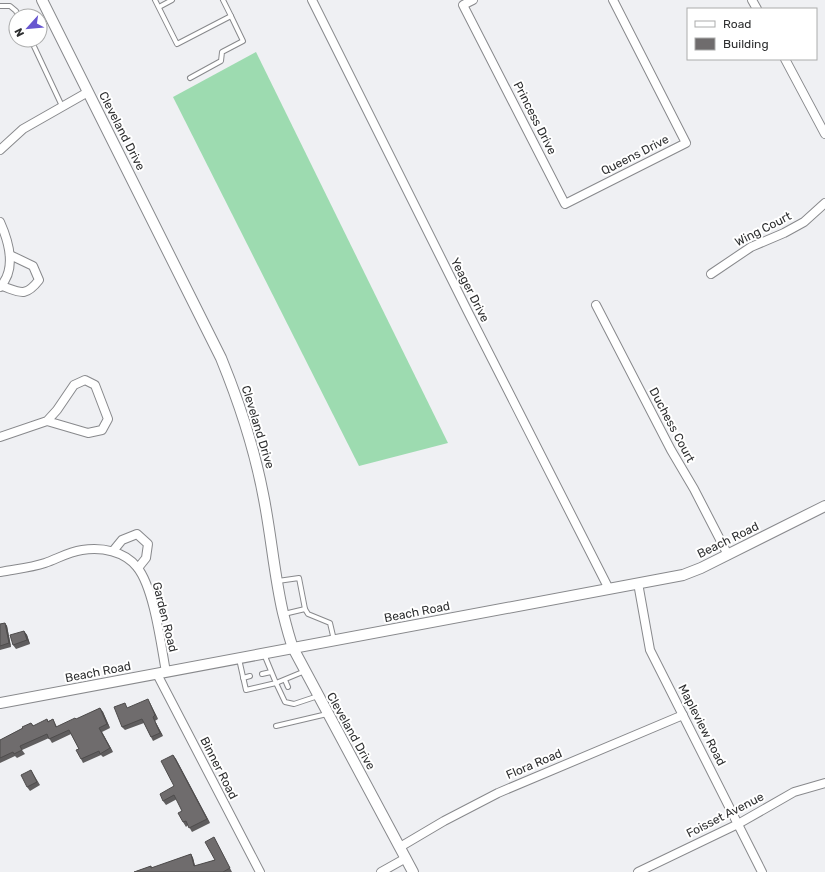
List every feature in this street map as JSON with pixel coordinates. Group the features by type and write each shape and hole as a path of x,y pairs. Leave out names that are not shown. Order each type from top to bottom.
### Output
{"street":[{"name":"Cleveland Drive","path":"42,0 218,351 234,390 245,423 263,494 283,614 293,648 413,872"},
{"name":"Yeager Drive","path":"312,0 609,590"},
{"name":"Princess Drive","path":"473,0 463,5 565,204"},
{"name":"Queens Drive","path":"565,204 686,143 613,0"},
{"path":"786,60 825,134"},
{"path":"0,150 23,129 88,92"},
{"name":"Wing Court","path":"711,274 751,247 784,233 804,222 825,203"},
{"path":"0,222 10,254 10,266 7,277 1,286 22,292 31,290 39,280 33,266 10,254"},
{"name":"Duchess Court","path":"596,305 671,450 694,488 728,555"},
{"path":"0,437 47,421 74,386 86,380 95,385 108,418 102,430 88,433 47,421"},
{"name":"Beach Road","path":"0,703 609,590 691,572 825,506"},
{"path":"113,551 122,540 137,534 148,544 146,558 138,568"},
{"name":"Garden Road","path":"0,572 36,566 62,555 94,548 113,551 128,559 138,568 148,589 162,673"},
{"name":"Mapleview Road","path":"638,583 650,650 762,872"},
{"name":"Binner Road","path":"162,673 260,872"},
{"name":"Flora Road","path":"400,847 444,821 498,793 683,715"},
{"name":"Foisset Avenue","path":"638,872 738,824 794,792 825,783"},
{"path":"381,872 406,858"}],"lane":[{"path":"156,0 178,44 231,16"},
{"path":"159,7 172,0"},
{"path":"190,78 221,61 222,52 243,41 223,0"},
{"path":"0,6 10,6 12,8"},
{"path":"35,48 62,106"},
{"path":"278,581 299,578 305,609 308,614 330,623 334,641"},
{"path":"283,614 305,609"},
{"path":"264,654 285,702 294,704 318,696"},
{"path":"239,659 246,690 276,683 305,671"},
{"path":"262,674 271,672"},
{"path":"243,678 250,676"},
{"path":"285,680 288,686"},
{"path":"295,698 297,703"},
{"path":"276,726 327,714"}],"green space":[{"path":"256,52 448,443 359,466 173,97"}],"building":[{"path":"5,623 9,643 0,646 0,624"},
{"path":"24,631 27,640 13,645 10,635"},
{"path":"148,699 155,715 153,717 160,733 151,737 142,719 122,727 114,707 125,703 127,708"},
{"path":"100,708 107,724 99,728 110,748 100,754 99,751 81,759 76,750 79,749 69,730 49,739 47,734 20,746 22,750 0,758 0,740 23,728 22,727 31,723 33,726 47,719 48,722 53,719 56,727"},
{"path":"173,755 207,819 189,828 186,821 183,822 178,813 182,811 174,795 163,801 160,794 174,786 161,761"},
{"path":"31,770 37,782 27,787 21,775"},
{"path":"214,837 230,868 223,872 134,872 151,866 151,868 191,854 194,866 215,860 205,842"}]}
